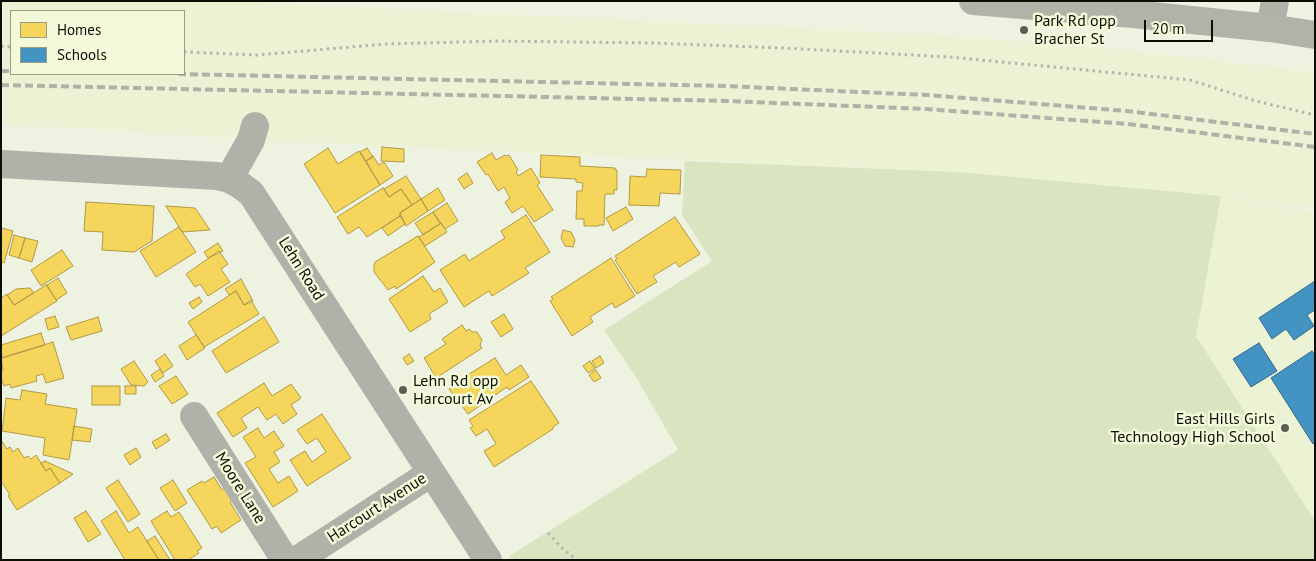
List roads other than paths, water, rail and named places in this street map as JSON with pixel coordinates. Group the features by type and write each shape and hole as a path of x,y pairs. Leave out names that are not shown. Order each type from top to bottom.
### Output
{"main road":[{"path":"973,1 1270,28 1315,35"}],"street":[{"path":"1270,28 1275,1"},
{"path":"229,179 251,140 256,126"},
{"name":"Lehn Road","path":"1,164 194,174 217,176 240,184 251,193 259,204 488,560"},
{"name":"Moore Lane","path":"194,416 285,560"},
{"name":"Harcourt Avenue","path":"296,560 431,473"}],"railway":[{"path":"1,71 10,71"},
{"path":"185,74 725,86 927,95 1127,111 1315,134"},
{"path":"1,85 728,101 926,109 1128,124 1315,147"}],"place":[{"name":"Park Rd opp Bracher St","path":"1024,30"},
{"name":"Lehn Rd opp Harcourt Av","path":"403,390"},
{"name":"East Hills Girls Technology High School","path":"1285,428"}]}
